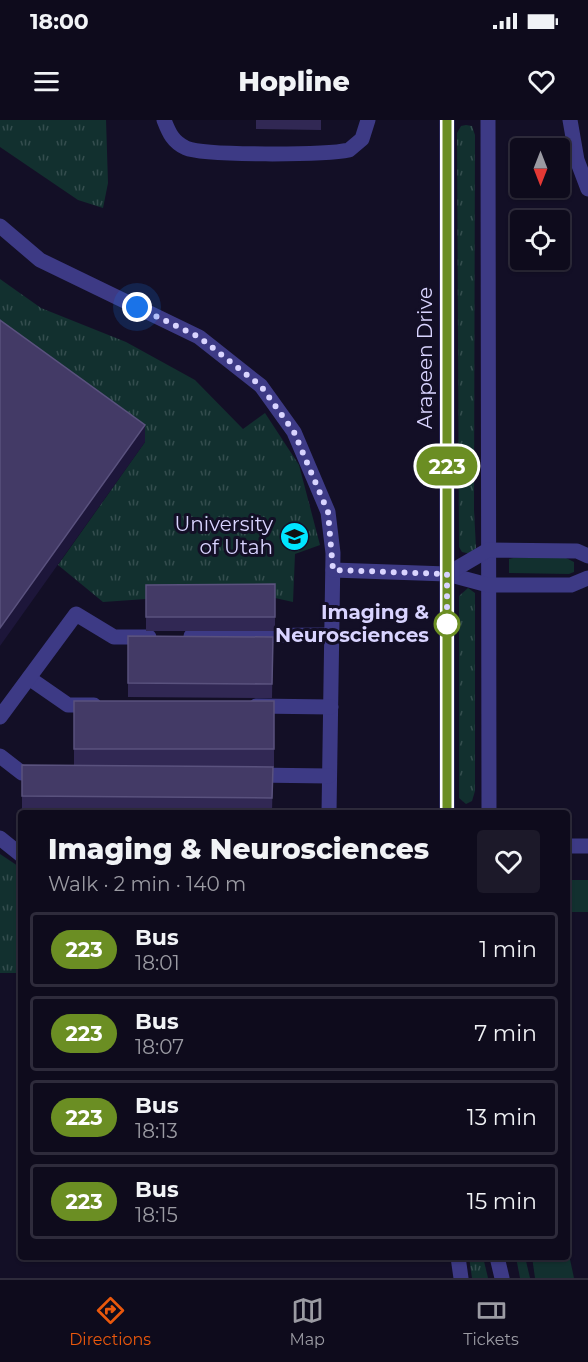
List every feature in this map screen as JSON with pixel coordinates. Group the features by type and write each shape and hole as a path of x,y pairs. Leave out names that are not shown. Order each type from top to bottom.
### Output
{"street":[{"path":"164,120 171,137 189,149 236,152 349,150 362,139 368,120"},
{"name":"Arapeen Drive","path":"447,120 447,810"},
{"path":"488,120 489,810"},
{"path":"570,120 577,159 588,189"},
{"path":"0,226 40,260 199,337 261,386 294,432 328,512 333,570 329,810"},
{"path":"447,574 488,550 577,551 588,556"},
{"path":"333,570 447,574 488,585 571,585 588,578"},
{"path":"0,717 76,614 114,637 332,635"},
{"path":"29,678 68,705 104,705"},
{"path":"235,706 331,707"},
{"path":"0,756 22,773 58,773"},
{"path":"235,775 329,776"},
{"path":"0,838 18,853"},
{"path":"570,846 588,846"},
{"path":"458,1260 461,1278"},
{"path":"498,1260 502,1278"}],"green space":[{"path":"0,120 106,120 108,183 103,208 78,200 0,147"},
{"path":"461,126 472,126 475,135 474,510 476,548 471,554 462,552 459,547 457,133"},
{"path":"0,279 41,308 126,342 195,380 243,429 265,413 299,465 320,545 295,554 293,602 275,598 146,599 103,602 58,565 145,442 0,337"},
{"path":"564,557 574,562 574,572 569,574 509,573 509,559"},
{"path":"468,588 475,593 475,791 472,801 466,804 459,798 459,596"},
{"path":"0,854 18,866 18,973 0,973"},
{"path":"570,880 588,880 588,912 570,912"},
{"path":"570,1259 574,1278 535,1278 532,1260"},
{"path":"469,1260 484,1260 488,1278 472,1278"},
{"path":"517,1260 526,1260 530,1278 520,1278"}],"building":[{"path":"0,320 145,425 0,628"},
{"path":"275,584 275,617 146,617 146,585"},
{"path":"128,636 273,637 272,684 128,683"},
{"path":"74,701 274,701 274,749 74,749"},
{"path":"22,765 273,767 272,798 22,796"}],"bus line":[{"name":"223","path":"447,120 447,810"}],"place":[{"name":"University of Utah","path":"294,536"},
{"name":"Imaging & Neurosciences","path":"447,624"}],"route":[{"path":"137,307 199,337 261,386 294,432 328,512 333,570 447,574 447,624"}]}
